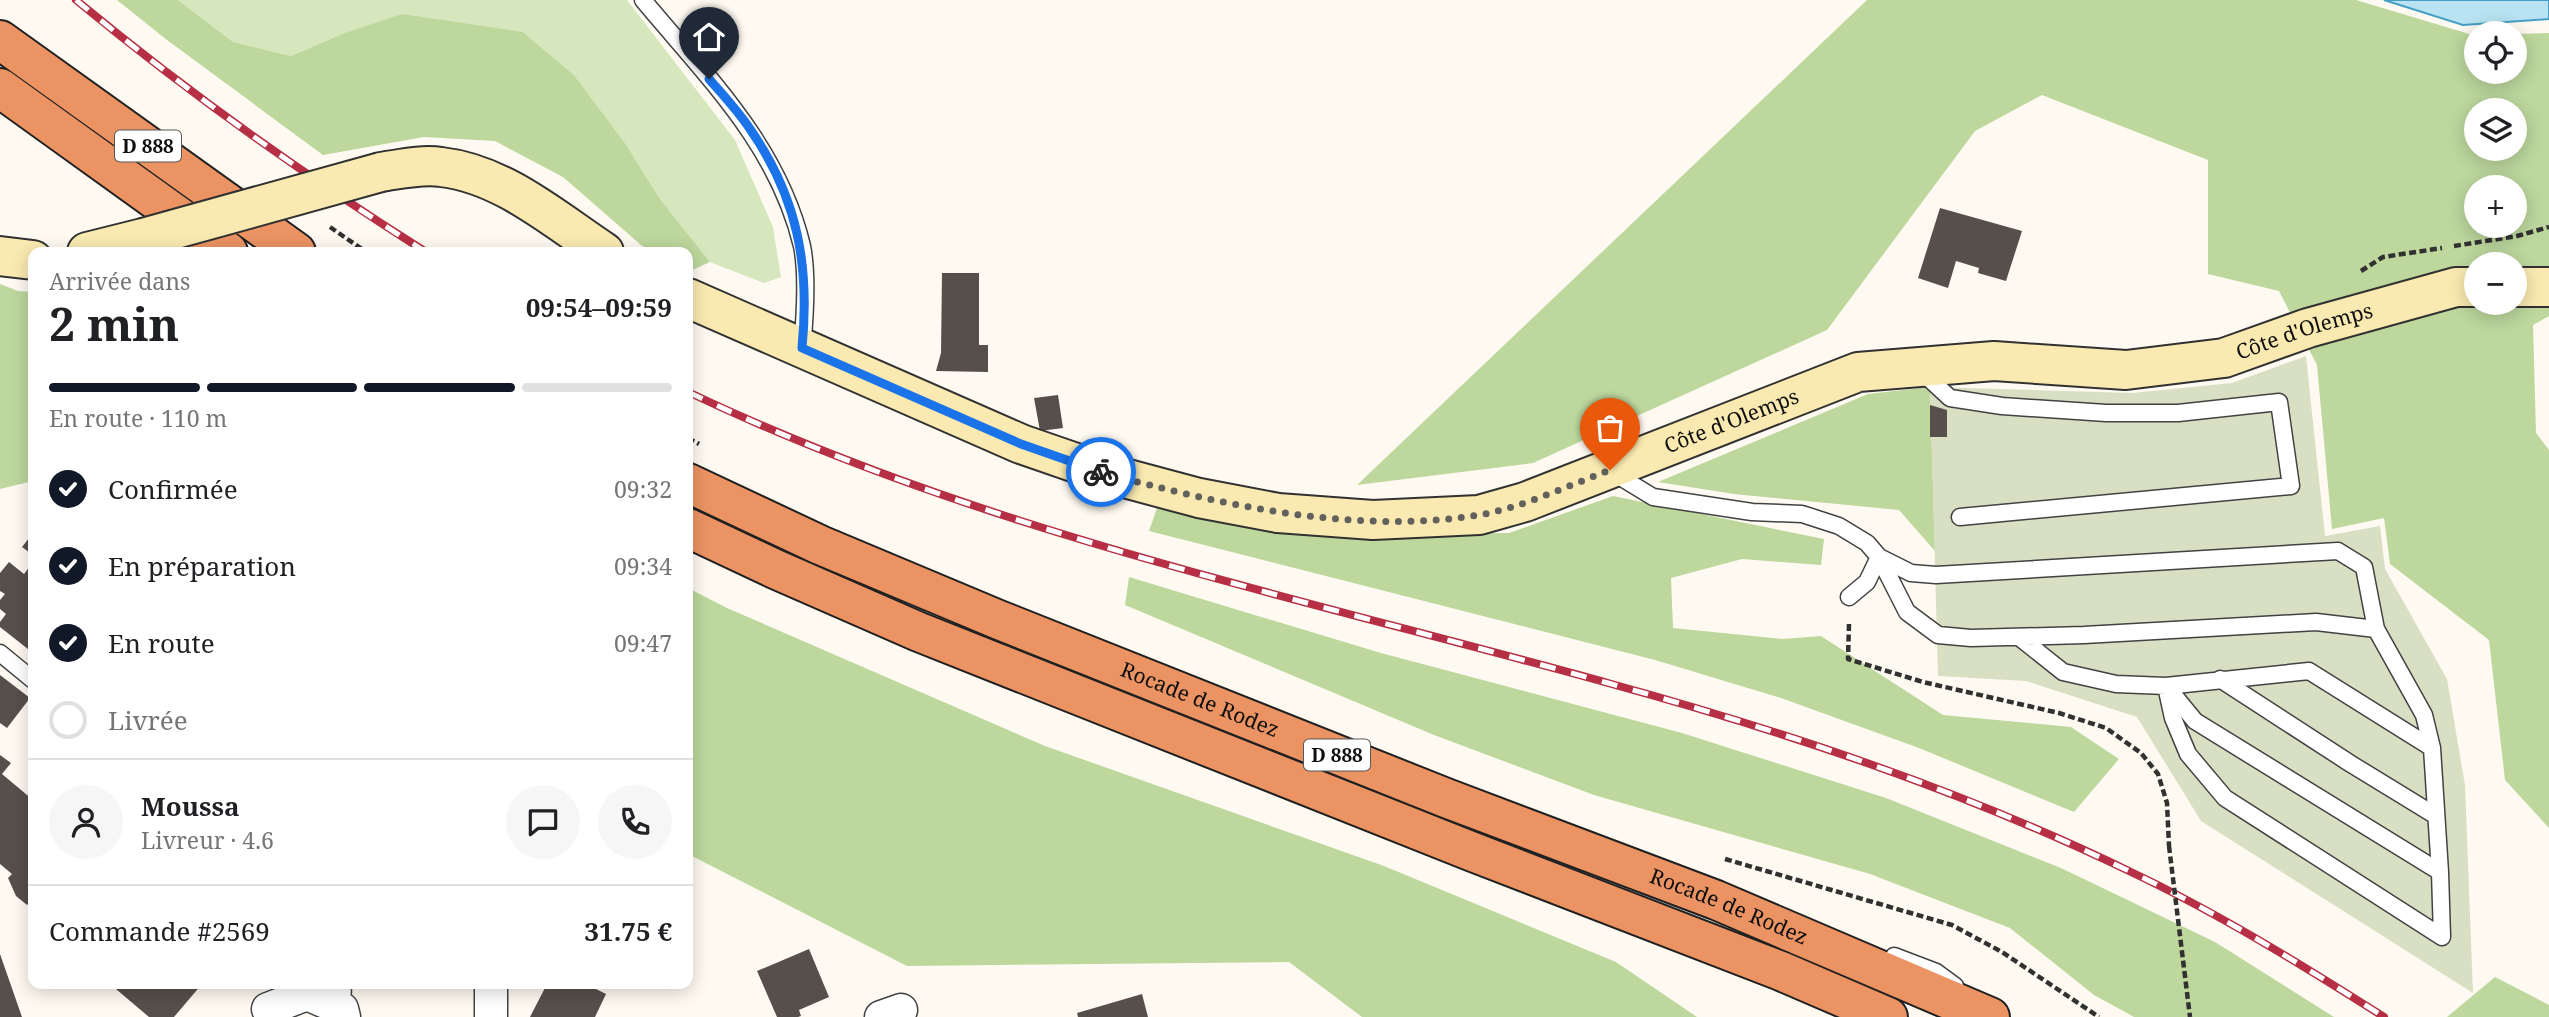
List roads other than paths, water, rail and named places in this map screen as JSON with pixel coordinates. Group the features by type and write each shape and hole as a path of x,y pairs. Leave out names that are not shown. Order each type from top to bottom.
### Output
{"highway":[{"name":"D 888","path":"0,40 289,247"},
{"name":"D 888","path":"0,88 221,247"},
{"name":"Rocade de Rodez","path":"693,485 820,545 999,620 1433,793 1716,901 1990,1017"},
{"name":"Rocade de Rodez","path":"693,530 919,632 1781,971 1888,1017"}],"street":[{"path":"107,247 382,172 439,166 462,170 517,193 597,247"},
{"path":"0,256 28,259"},
{"name":"Côte d'Olemps","path":"693,300 1021,444 1102,472 1199,498 1278,513 1373,520 1479,515 1525,502 1858,372 1994,361 2126,370 2224,358 2308,328 2464,287"},
{"path":"2527,287 2549,287"},
{"path":"491,989 491,1017"},
{"path":"268,1009 307,994 343,1003"}],"lane":[{"path":"643,0 750,128 788,200 802,248 806,315 802,348"},
{"path":"1917,367 1950,398 2002,406 2106,413 2166,413 2279,402 2291,486 1960,517"},
{"path":"1610,470 1654,497 1752,512 1802,514 1839,526 1867,543 1879,557 1907,612 1937,635 1971,638 2019,637 2316,622 2376,629"},
{"path":"1879,557 1911,573 1936,575 2338,551 2364,567 2376,629 2424,715 2432,748 2442,937 2225,797 2188,754 2173,718 2166,686"},
{"path":"1849,597 1867,582 1879,557"},
{"path":"2019,637 2063,672 2116,684 2166,686 2309,671 2432,748"},
{"path":"0,653 28,676"},
{"path":"2220,679 2436,816"},
{"path":"2166,686 2196,721 2440,872"},
{"path":"1716,901 1782,913 1833,932"},
{"path":"1884,952 1936,972 1997,1017"},
{"path":"1781,971 1850,1017"}],"water":[{"path":"2384,0 2549,0 2549,19 2464,21 2463,25"}],"railway":[{"path":"76,0 247,132 418,247"},
{"path":"693,394 799,441 911,484 1026,522 1258,590 1675,702 1874,765 2004,815 2163,888 2259,940 2384,1017"}]}
